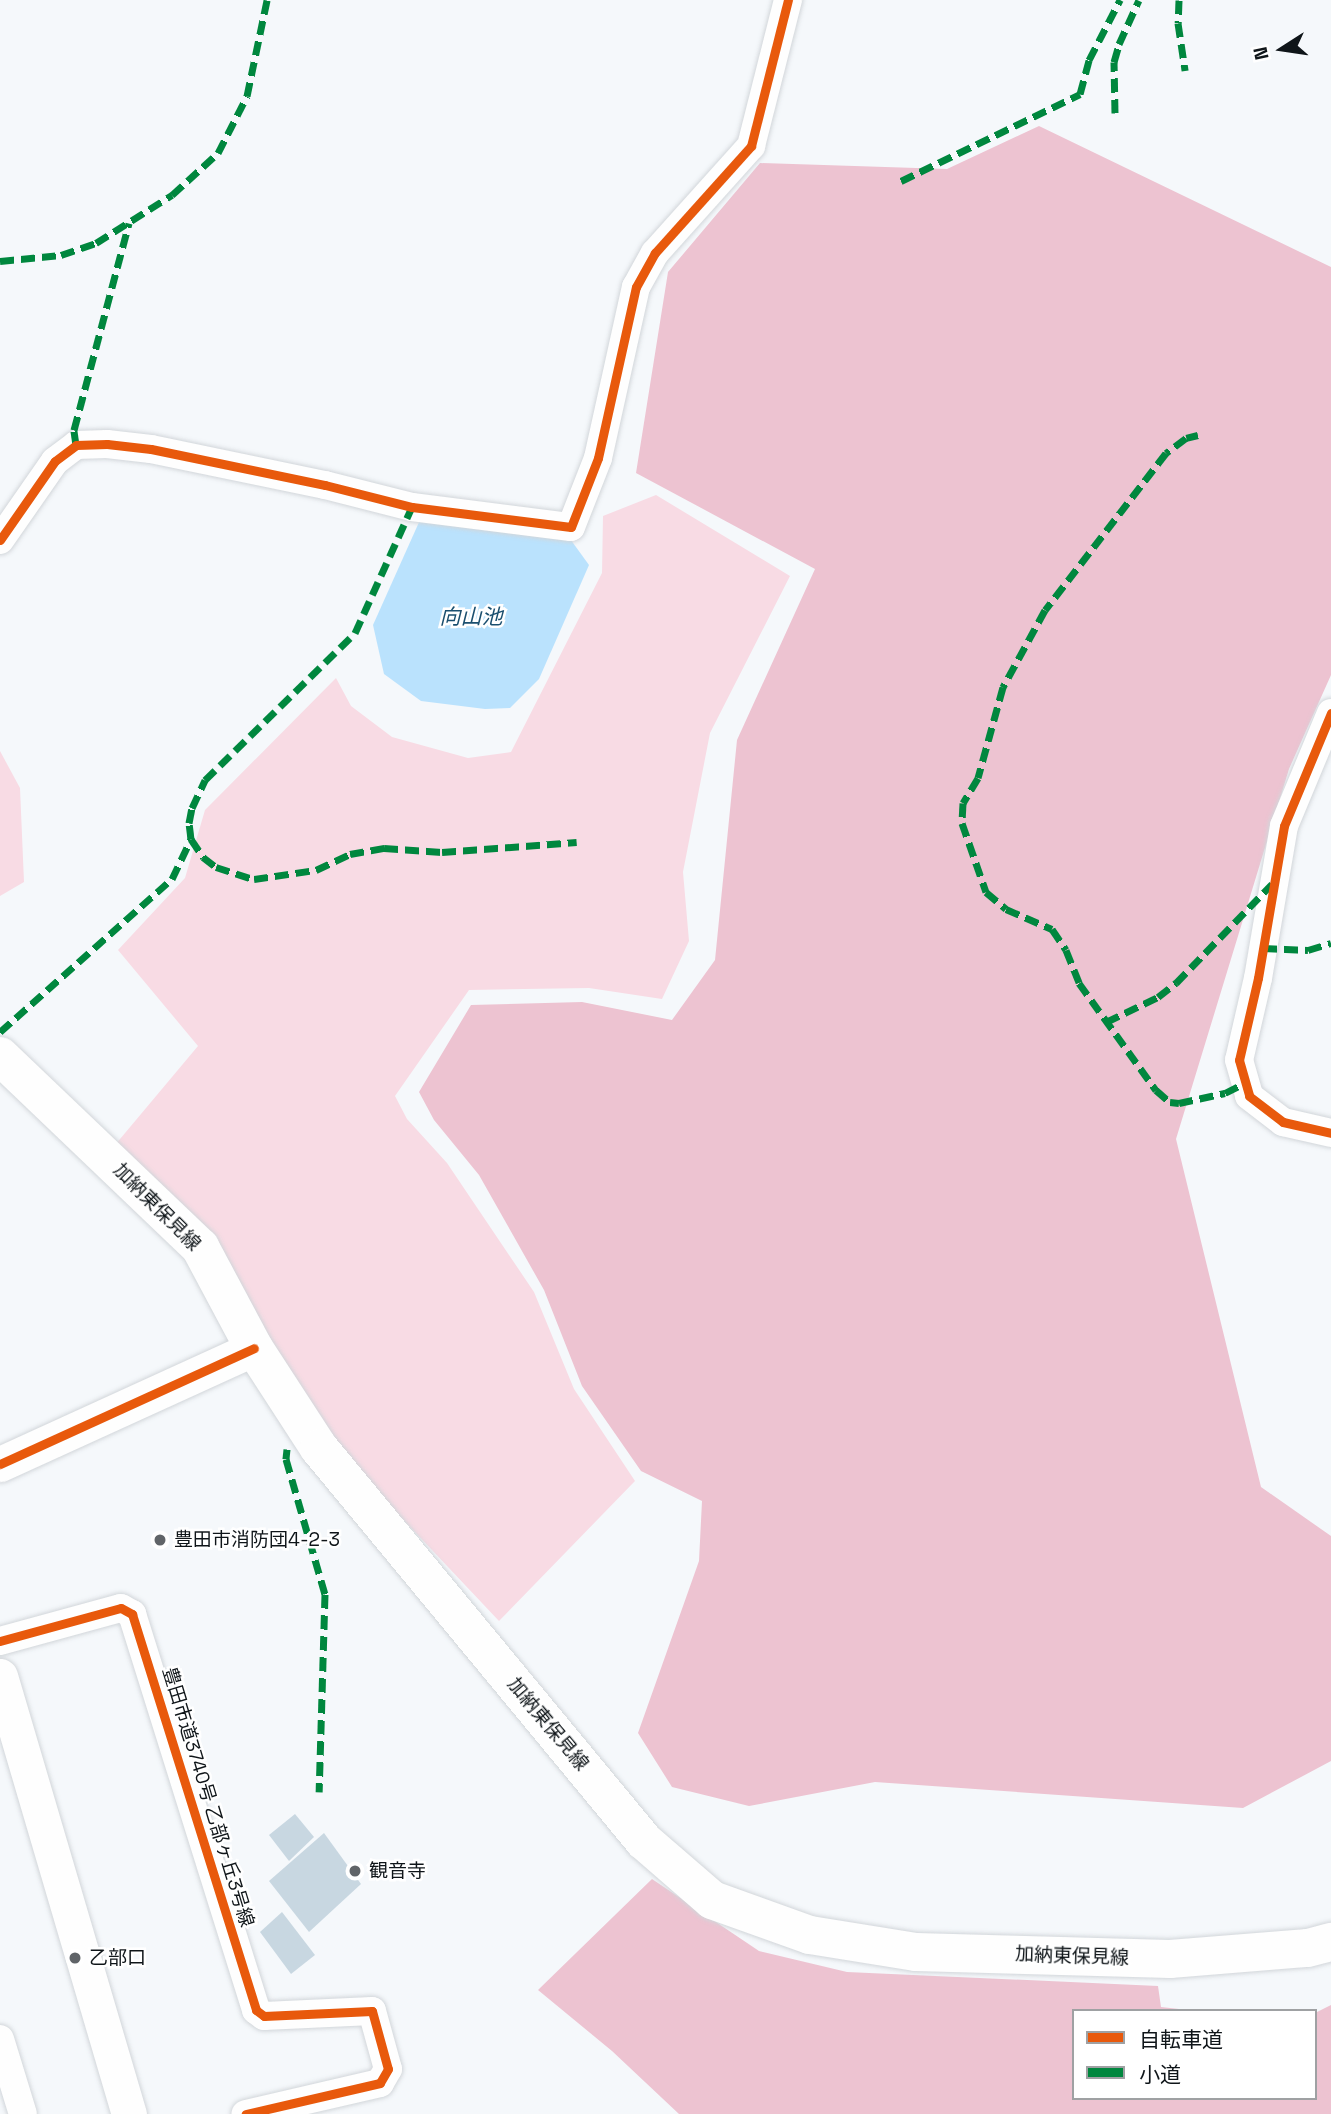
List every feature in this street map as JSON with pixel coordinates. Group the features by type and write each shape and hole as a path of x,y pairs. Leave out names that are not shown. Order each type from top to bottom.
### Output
{"main road":[{"name":"加納東保見線","path":"0,1056 200,1248 254,1348 319,1448 644,1841 712,1900 810,1935 916,1952 1170,1959 1308,1948 1331,1942"}],"street":[{"path":"0,540 55,461 76,446 107,444 152,449 325,485 412,507 570,527 598,458 636,288 655,253 751,146 788,0"},
{"path":"1331,713 1284,826 1258,978 1238,1060 1249,1096 1283,1122 1331,1133"},
{"path":"0,1464 254,1348"},
{"name":"豊田市道3740号 乙部ヶ丘3号線","path":"0,1641 121,1608 132,1614 256,2010 264,2016 372,2011 388,2069 380,2083 246,2114"},
{"path":"0,1676 129,2114"},
{"path":"0,2039 23,2114"}],"shaded area":[{"path":"1039,126 1331,267 1331,675 1289,769 1176,1139 1261,1487 1331,1536 1331,1761 1243,1808 875,1782 749,1806 672,1787 638,1733 699,1561 702,1501 641,1471 582,1386 544,1290 479,1175 434,1120 419,1092 471,1005 582,1002 672,1020 715,960 737,740 815,569 636,473 668,272 760,163 947,169"},
{"path":"656,495 790,576 710,733 683,872 689,941 662,999 589,988 469,990 395,1096 407,1119 447,1163 534,1292 574,1389 635,1481 499,1621 329,1441 115,1145 198,1046 118,950 185,878 205,810 336,678 351,706 392,737 468,758 511,752 602,573 603,516"},
{"path":"0,751 20,788 24,882 0,896"},
{"path":"652,1879 759,1951 847,1972 1158,1986 1161,2007 1179,2009 1072,2009 1072,2100 1317,2100 1317,2012 1331,2005 1331,2114 679,2114 612,2051 538,1990"}],"water":[{"name":"向山池","path":"420,520 568,536 589,565 539,679 510,708 485,709 421,701 384,674 373,625"}],"building":[{"path":"295,1814 314,1837 289,1861 269,1835"},
{"path":"324,1833 361,1884 309,1932 269,1881"},
{"path":"282,1912 315,1955 291,1974 260,1932"}],"marked path":[{"path":"0,261 61,255 96,243 172,195 218,153 247,96 267,0"},
{"path":"901,181 1080,94 1089,60 1120,0"},
{"path":"1115,113 1114,62 1139,0"},
{"path":"1179,0 1178,23 1185,70"},
{"path":"76,445 74,430 129,223"},
{"path":"1198,435 1186,438 1166,453 1045,610 1003,687 978,778 963,803 962,823 986,892 1006,909 1052,929 1066,950 1079,983 1156,1090 1170,1102 1179,1103 1225,1093 1245,1083"},
{"path":"0,1032 172,879 191,839 189,823 192,808 205,780 355,633 412,507"},
{"path":"191,839 203,857 216,867 254,879 316,870 350,854 384,848 442,852 577,842"},
{"path":"1106,1022 1158,997 1176,983 1272,884"},
{"path":"1263,948 1308,950 1331,943"},
{"path":"287,1449 286,1459 325,1594 319,1792"}],"cycle path":[{"path":"0,540 55,461 76,445 107,444 151,449 325,485 412,507 571,527 598,458 636,287 655,253 751,146 788,0"},
{"path":"1331,713 1284,826 1258,978 1239,1060 1249,1096 1283,1122 1331,1133"},
{"path":"0,1464 254,1348"},
{"path":"0,1641 121,1608 132,1614 256,2010 264,2016 372,2011 388,2069 380,2083 246,2114"}],"place":[{"name":"豊田市消防団4-2-3","path":"160,1540"},
{"name":"観音寺","path":"355,1871"},
{"name":"乙部口","path":"75,1958"}]}
